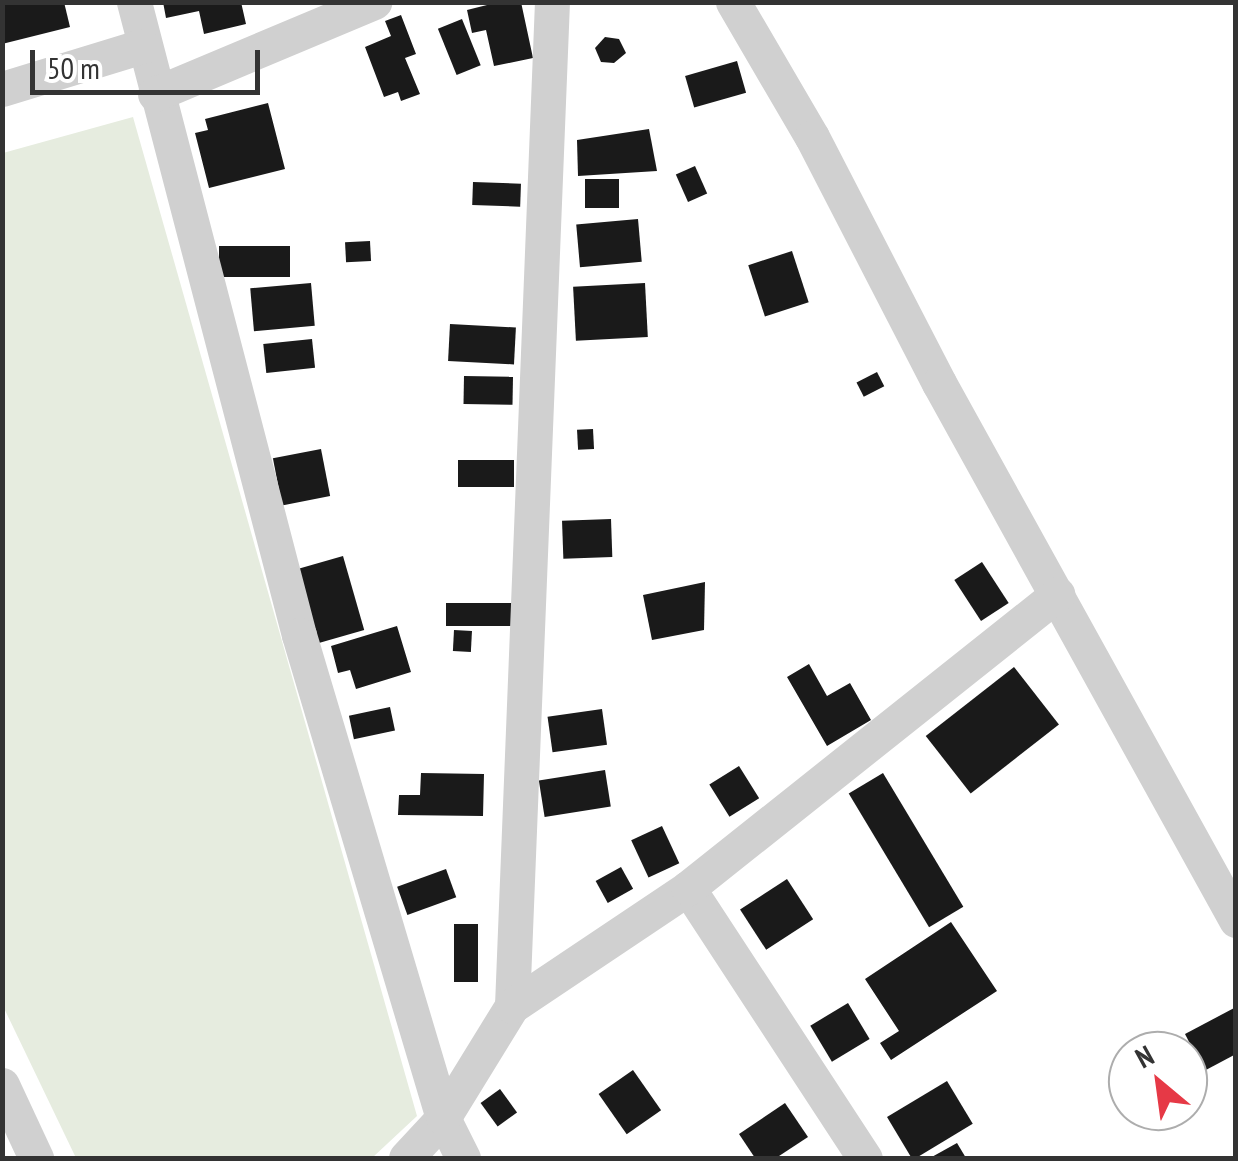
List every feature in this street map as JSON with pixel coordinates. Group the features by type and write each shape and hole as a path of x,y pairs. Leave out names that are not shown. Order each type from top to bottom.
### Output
{"street":[{"path":"134,2 142,46 299,635 444,1118 463,1158"},
{"path":"155,94 374,2"},
{"path":"512,1006 552,2"},
{"path":"732,2 1236,920"},
{"path":"2,89 142,46"},
{"path":"406,1158 444,1118 512,1006 688,888 1057,594"},
{"path":"688,888 865,1158"},
{"path":"2,1085 36,1158"}],"shaded area":[{"path":"133,117 417,1116 372,1158 76,1158 3,1006 3,153"}],"building":[{"path":"2,2 64,2 70,27 2,44"},
{"path":"163,2 241,2 246,24 204,34 199,11 166,18"},
{"path":"499,2 521,2 533,58 494,66 486,30 472,33 467,10"},
{"path":"401,15 416,54 405,58 420,94 401,101 398,92 384,97 365,47 391,36 385,21"},
{"path":"462,19 481,65 457,75 438,29"},
{"path":"605,37 619,39 626,53 614,63 601,62 595,48"},
{"path":"737,61 746,93 694,108 685,76"},
{"path":"268,103 285,169 209,188 195,133 208,130 205,119"},
{"path":"649,129 657,171 578,176 577,140"},
{"path":"695,166 707,193 688,202 676,175"},
{"path":"585,179 619,179 619,208 585,208"},
{"path":"473,182 521,184 520,207 472,205"},
{"path":"638,219 642,262 580,267 576,224"},
{"path":"370,241 371,261 346,262 345,242"},
{"path":"219,246 290,246 290,277 219,277"},
{"path":"792,251 809,302 765,317 748,265"},
{"path":"311,283 315,326 254,331 250,288"},
{"path":"645,283 648,337 576,341 573,287"},
{"path":"450,324 516,327 514,364 448,361"},
{"path":"312,339 315,368 266,373 263,344"},
{"path":"877,372 884,386 864,397 857,382"},
{"path":"464,376 513,377 513,405 464,404"},
{"path":"593,429 594,449 578,450 577,430"},
{"path":"321,449 330,496 282,505 273,458"},
{"path":"458,460 514,460 514,487 458,487"},
{"path":"611,519 612,557 563,559 562,521"},
{"path":"343,556 364,630 317,644 296,570"},
{"path":"982,562 1009,603 981,621 954,580"},
{"path":"705,582 704,630 652,640 643,595"},
{"path":"446,603 512,603 512,626 446,626"},
{"path":"397,626 411,672 356,689 350,670 338,673 331,646"},
{"path":"454,630 472,631 471,652 453,651"},
{"path":"809,664 827,696 850,683 871,720 827,746 787,677"},
{"path":"1014,667 1059,725 971,793 926,736"},
{"path":"390,707 395,730 354,739 349,716"},
{"path":"602,709 607,745 553,752 548,717"},
{"path":"739,766 759,798 729,817 709,785"},
{"path":"605,770 611,807 545,817 539,780"},
{"path":"421,773 484,774 483,816 398,815 399,795 420,795"},
{"path":"883,773 963,907 929,927 849,794"},
{"path":"662,826 679,863 649,878 631,840"},
{"path":"621,867 633,889 608,903 596,881"},
{"path":"446,869 456,897 407,915 397,887"},
{"path":"787,879 813,919 766,950 740,909"},
{"path":"951,922 997,991 891,1060 880,1043 899,1031 865,979"},
{"path":"454,924 478,924 478,982 454,982"},
{"path":"848,1003 870,1039 832,1062 810,1026"},
{"path":"1236,1007 1236,1054 1208,1069 1208,1031 1191,1031"},
{"path":"633,1070 661,1110 627,1134 599,1094"},
{"path":"947,1081 973,1124 912,1158 887,1117"},
{"path":"500,1089 517,1112 498,1127 481,1103"},
{"path":"785,1103 808,1137 776,1158 755,1158 739,1134"},
{"path":"957,1143 966,1158 930,1158"}]}
